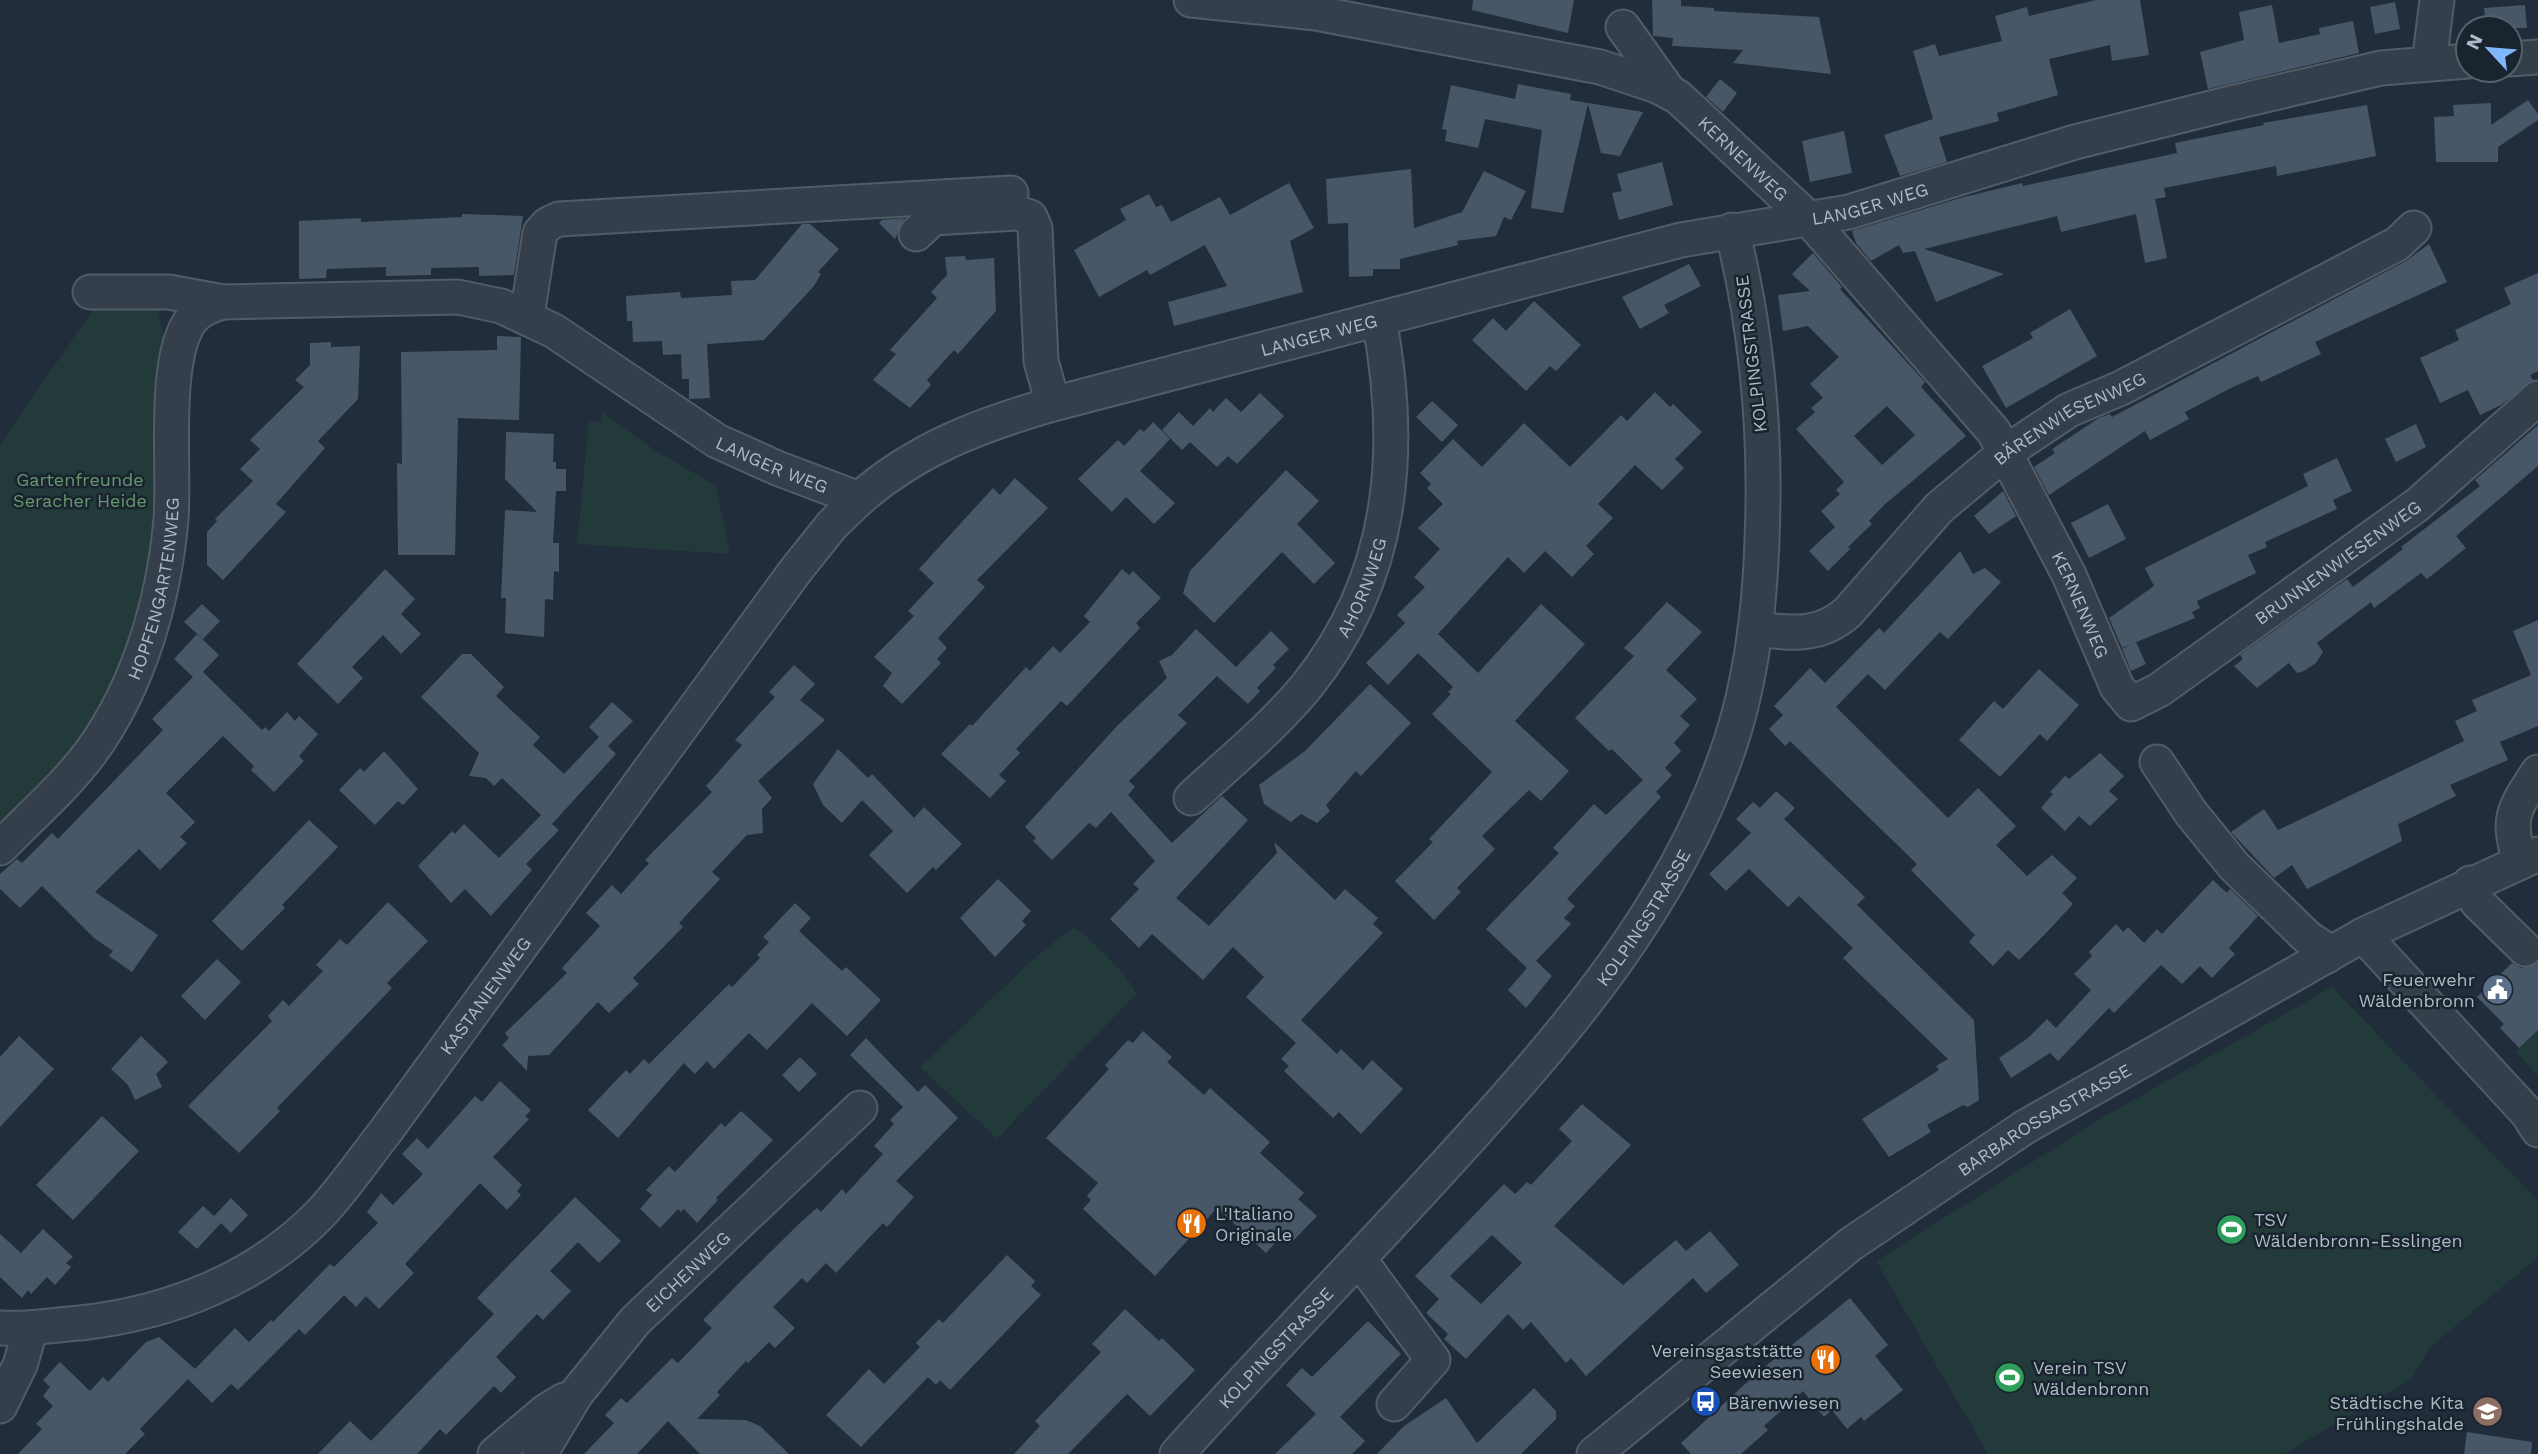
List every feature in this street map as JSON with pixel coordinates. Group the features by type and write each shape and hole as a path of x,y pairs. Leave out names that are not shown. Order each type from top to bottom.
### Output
{"street":[{"name":"KERNENWEG","path":"1191,0 1316,13 1600,67 1668,90 1809,219 1994,432 2069,575 2098,637 2104,662 2125,700"},
{"path":"2429,64 2437,0"},
{"path":"1623,27 1668,90"},
{"name":"LANGER WEG","path":"90,292 169,292 223,302 446,296 480,300 527,316 564,338 708,436 777,468 859,499 896,469 941,443 985,424 1053,404 1681,240 1861,209 2006,163 2147,123 2357,73 2454,62"},
{"path":"527,316 540,233 548,224 559,219 1011,193"},
{"path":"916,234 933,218 1018,213 1030,217 1035,228 1042,367 1053,404"},
{"name":"BÄRENWIESENWEG","path":"1755,629 1814,632 1840,619 1920,527 2006,452 2068,410 2121,388 2398,244 2414,228"},
{"name":"KOLPINGSTRASSE","path":"1177,1454 1546,1054 1635,936 1683,853 1717,780 1741,704 1755,629 1763,526 1762,433 1749,314 1731,230"},
{"name":"HOPFENGARTENWEG","path":"0,848 89,754 129,685 151,622 165,564 172,495 174,381 181,341 198,313 223,302"},
{"name":"AHORNWEG","path":"1191,798 1305,687 1341,634 1363,587 1383,524 1392,449 1391,388 1379,319"},
{"name":"BRUNNENWIESENWEG","path":"2125,700 2135,704 2151,696 2408,511 2465,465 2538,398"},
{"name":"KASTANIENWEG","path":"15,1328 122,1317 188,1298 259,1263 322,1211 385,1132 796,570 832,525 859,499"},
{"path":"2157,762 2191,813 2234,866 2307,937 2323,948 2327,956"},
{"path":"2529,858 2513,839 2512,816 2538,772"},
{"name":"BARBAROSSASTRASSE","path":"1594,1454 1743,1329 1882,1221 2025,1127 2363,935 2470,883 2529,858"},
{"path":"2470,883 2477,902 2525,949"},
{"path":"2363,935 2528,1114 2538,1130"},
{"name":"EICHENWEG","path":"540,1454 576,1394 635,1321 860,1108"},
{"path":"1359,1259 1433,1360 1394,1404"},
{"path":"0,1406 20,1365 15,1328"},
{"path":"495,1454 546,1411 576,1394"}],"green space":[{"name":"Gartenfreunde Seracher Heide","path":"98,302 156,304 163,330 163,443 156,544 132,643 95,724 0,832 0,445"},
{"path":"602,412 653,449 716,486 730,554 577,544 589,421 602,422"},
{"path":"1074,928 1109,958 1136,994 997,1139 920,1067 1041,952"},
{"name":"TSV Wäldenbronn-Esslingen","path":"2332,987 2538,1201 2538,1257 2429,1348 2412,1379 2284,1454 1988,1454 1876,1261 2105,1116"},
{"path":"2538,1030 2538,1076 2515,1051"}],"building":[{"path":"1473,0 1574,0 1568,33 1472,10"},
{"path":"1652,0 1681,0 1681,6 1714,8 1714,11 1819,17 1831,74 1733,63 1743,50 1672,46 1673,38 1653,36"},
{"path":"2096,0 2140,0 2149,55 2112,61 2110,45 2049,59 2058,95 1997,113 1999,121 1939,137 1947,162 1900,176 1884,135 1933,119 1913,51 1935,44 1939,56 2002,41 1995,16 2027,7 2029,16"},
{"path":"2395,2 2400,29 2375,34 2370,7"},
{"path":"2272,5 2279,43 2320,34 2319,28 2353,21 2359,53 2208,89 2200,52 2244,40 2239,12"},
{"path":"2525,5 2527,28 2524,28 2524,14 2485,14 2484,8"},
{"path":"1720,79 1737,93 1723,112 1706,97"},
{"path":"1518,84 1571,94 1570,100 1643,112 1620,156 1601,153 1588,104 1563,213 1531,208 1542,130 1485,119 1478,148 1445,141 1447,130 1442,129 1451,85 1515,99"},
{"path":"2528,100 2538,114 2538,120 2498,147 2498,162 2436,162 2434,117 2454,116 2453,105 2491,103 2491,125"},
{"path":"2367,105 2376,156 2277,176 2276,166 2164,188 2166,197 2155,199 2167,258 2145,263 2136,214 2061,232 2057,216 1924,249 2004,274 1936,302 1915,251 1903,253 1899,245 1871,261 1856,243 1852,231 1960,198 2022,183 2023,186 2177,153 2175,143 2264,125 2263,123"},
{"path":"1844,131 1852,173 1810,182 1802,141"},
{"path":"1662,162 1673,205 1619,220 1612,193 1622,191 1617,174"},
{"path":"1411,169 1414,228 1462,212 1484,171 1526,191 1511,220 1504,217 1496,236 1457,241 1458,245 1400,259 1400,269 1373,269 1373,276 1349,277 1348,223 1328,224 1326,179"},
{"path":"1289,183 1314,228 1290,241 1303,292 1174,326 1168,302 1227,286 1205,245 1150,275 1147,270 1099,297 1074,250 1126,220 1120,209 1149,194 1156,207 1162,205 1171,222 1220,197 1230,215"},
{"path":"462,214 523,216 514,275 479,276 479,267 431,268 431,275 386,276 386,267 327,269 326,278 299,279 299,221 361,218 361,222 462,217"},
{"path":"904,218 895,239 879,223 882,220"},
{"path":"802,224 810,224 839,249 818,272 821,274 814,286 764,340 707,344 710,398 689,399 689,379 682,379 681,354 663,355 662,341 633,342 632,321 627,321 626,296 680,292 681,298 732,295 731,281 755,280"},
{"path":"2429,244 2447,282 2315,342 2321,354 2261,382 2258,376 2233,387 2185,412 2189,419 2150,440 2145,431 2049,495 2034,467 2055,453 2052,449 2099,418 2110,414 2112,417 2406,261"},
{"path":"1813,253 1842,287 1840,289 1925,382 1921,387 1966,436 1884,505 1869,521 1872,524 1828,571 1809,551 1835,527 1821,511 1840,494 1836,490 1844,482 1796,429 1815,412 1811,408 1823,398 1810,384 1839,357 1808,326 1783,331 1778,295 1810,291 1792,274","holes":["1887,406 1915,435 1882,465 1854,436"]},
{"path":"965,256 966,260 994,258 996,311 958,354 954,350 927,380 931,385 910,408 873,380 896,354 890,350 937,298 931,292 947,275 945,257"},
{"path":"1689,264 1701,286 1664,305 1669,313 1640,329 1622,297"},
{"path":"2538,273 2538,371 2530,375 2533,380 2501,405 2480,415 2468,390 2440,403 2420,358 2459,340 2455,330 2511,304 2504,288"},
{"path":"1534,301 1581,345 1556,371 1550,366 1526,391 1472,340 1493,318 1506,331"},
{"path":"2070,309 2097,356 2006,408 1982,366 2033,338 2030,333"},
{"path":"497,336 521,337 519,420 458,418 455,555 398,555 397,463 402,464 401,352 497,350"},
{"path":"331,342 331,347 360,346 358,399 318,441 325,448 276,504 286,512 223,580 207,565 207,532 217,521 215,519 253,481 240,469 260,449 250,440 304,387 295,380 310,365 310,343"},
{"path":"1655,392 1670,407 1673,404 1702,432 1675,459 1684,468 1662,490 1635,465 1598,504 1613,518 1586,546 1594,554 1572,577 1545,551 1524,573 1508,557 1438,634 1478,673 1541,604 1585,644 1515,721 1569,771 1541,801 1529,790 1482,836 1495,849 1457,888 1461,892 1434,920 1395,881 1433,842 1429,839 1492,772 1432,714 1451,694 1448,692 1453,687 1418,653 1388,685 1366,663 1405,623 1397,615 1425,587 1414,577 1440,549 1418,528 1443,504 1427,488 1431,484 1420,473 1453,439 1482,467 1524,423 1570,467 1621,415 1627,421"},
{"path":"1260,393 1284,416 1237,464 1228,456 1217,467 1190,442 1182,450 1162,430 1179,412 1193,426 1210,408 1213,412 1226,398 1241,412"},
{"path":"1432,401 1458,425 1442,442 1416,417"},
{"path":"1153,422 1170,439 1140,471 1175,503 1154,524 1126,497 1112,512 1078,479 1118,440 1124,446 1140,429 1144,432"},
{"path":"2416,424 2426,447 2396,462 2385,439"},
{"path":"2538,425 2538,466 2456,536 2466,548 2427,579 2421,573 2374,608 2371,602 2317,643 2323,652 2316,663 2304,671 2297,673 2289,663 2257,688 2234,666 2243,659 2240,655 2347,579 2353,587 2403,549 2401,547 2480,486 2475,480"},
{"path":"506,432 554,434 553,462 556,462 556,469 566,469 566,491 556,491 553,543 559,543 559,572 554,571 553,600 545,599 544,637 505,633 506,598 501,598 505,510 537,512 505,479"},
{"path":"2337,458 2352,491 2333,500 2337,509 2265,542 2267,547 2248,555 2256,573 2197,601 2200,608 2192,612 2195,618 2122,648 2109,618 2154,586 2145,568 2308,486 2303,474"},
{"path":"1286,470 1319,501 1297,524 1335,563 1314,584 1282,552 1214,623 1183,593 1190,571"},
{"path":"1015,478 1048,508 977,580 985,587 938,638 947,648 937,659 941,663 902,704 883,686 892,673 874,657 914,616 908,611 934,583 919,569 993,488 1000,495"},
{"path":"2003,491 2016,516 1989,534 1974,516"},
{"path":"2108,504 2126,539 2089,558 2071,523"},
{"path":"1960,551 1973,574 1985,568 2001,582 1948,639 1940,632 1885,690 1868,674 1836,707 1948,818 1978,788 2016,826 1996,845 2027,876 2052,855 2077,878 2062,893 2073,904 2047,932 2019,960 2008,950 1993,966 1969,942 1975,935 1911,870 1917,864 1790,741 1785,746 1769,729 1783,715 1774,706 1810,668 1825,683 1879,628 1884,633"},
{"path":"385,569 415,599 401,614 421,634 401,654 383,635 352,667 363,678 338,704 297,664"},
{"path":"1122,569 1129,575 1133,571 1161,598 1136,623 1140,628 1067,706 1061,701 1016,749 1020,753 999,775 1006,781 990,798 941,754 970,724 972,726 1026,667 1030,671 1053,646 1060,653 1090,622 1084,616"},
{"path":"1667,602 1702,632 1666,670 1697,699 1680,716 1690,725 1674,743 1681,751 1665,768 1672,775 1656,792 1661,797 1567,899 1575,906 1564,918 1571,924 1536,961 1552,976 1526,1008 1508,990 1527,968 1486,929 1559,853 1553,848 1594,804 1606,815 1643,780 1575,718 1634,656 1624,648"},
{"path":"202,604 220,621 203,639 184,622"},
{"path":"2538,620 2538,726 2500,742 2508,760 2450,785 2456,796 2398,824 2402,841 2307,889 2292,865 2274,878 2231,832 2264,809 2278,830 2464,741 2455,721 2477,711 2472,700 2531,675 2513,631"},
{"path":"1196,629 1236,667 1271,631 1289,649 1273,665 1276,668 1257,688 1260,691 1248,704 1217,676 1178,715 1187,723 1129,781 1135,787 1128,795 1172,843 1222,796 1248,820 1176,898 1209,926 1277,853 1274,842 1335,900 1345,889 1378,918 1373,924 1383,933 1301,1020 1337,1054 1341,1049 1363,1070 1372,1060 1403,1089 1361,1134 1339,1112 1333,1118 1284,1071 1289,1066 1281,1059 1296,1043 1246,997 1264,977 1233,947 1203,980 1152,934 1139,948 1110,919 1139,889 1133,884 1155,861 1111,812 1096,828 1089,823 1052,860 1033,841 1036,838 1025,827 1117,726 1167,678 1159,661 1172,655"},
{"path":"197,634 219,655 203,672 262,730 265,727 269,731 287,712 295,721 299,716 318,734 299,756 304,761 274,792 251,770 254,766 223,736 166,793 195,822 180,837 187,843 160,870 139,849 95,892 158,935 132,972 109,956 113,951 94,938 42,886 20,908 0,889 0,874 17,859 22,863 52,833 58,839 163,730 152,719 193,677 174,659"},
{"path":"2136,642 2146,664 2131,671 2122,649"},
{"path":"462,654 471,654 504,687 496,696 540,737 533,745 564,774 599,737 589,727 612,702 633,721 608,746 616,754 552,824 559,830 526,864 532,870 491,916 465,889 451,903 418,866 452,831 455,834 464,824 499,858 541,815 502,778 494,786 486,778 469,776 479,753 421,697"},
{"path":"794,665 815,684 800,700 825,720 758,781 772,798 762,809 763,833 747,835 712,872 720,879 679,923 683,927 633,978 639,984 609,1013 598,1002 549,1055 528,1056 527,1071 502,1045 509,1038 505,1033 567,973 562,968 600,926 586,913 612,885 621,894 649,863 645,860 712,792 706,786 742,745 735,740 775,697 769,692"},
{"path":"2039,669 2079,705 2047,741 2040,734 2000,777 1959,740 1994,701 2003,709"},
{"path":"1370,684 1411,723 1361,776 1356,771 1326,805 1330,811 1317,823 1301,814 1291,822 1264,804 1259,785 1305,751"},
{"path":"838,749 868,778 872,774 914,818 924,807 962,844 936,870 933,867 907,893 869,855 893,831 862,800 842,823 823,805 813,784"},
{"path":"384,751 418,789 403,805 398,801 375,825 339,790 360,768 364,772"},
{"path":"2100,753 2124,776 2109,791 2118,799 2090,826 2079,816 2065,831 2041,808 2053,794 2050,792 2065,776 2069,779"},
{"path":"1776,791 1795,808 1784,819 1865,897 1857,905 1974,1020 1979,1100 1968,1107 1963,1105 1927,1125 1931,1132 1889,1157 1862,1119 1939,1070 1936,1066 1948,1059 1843,958 1853,948 1799,896 1788,907 1749,869 1726,891 1709,874 1751,833 1736,819 1753,802 1760,808"},
{"path":"309,820 338,847 282,905 285,908 242,951 212,921"},
{"path":"998,879 1031,911 1022,921 1026,925 995,957 960,918"},
{"path":"2213,880 2227,893 2230,889 2258,916 2229,948 2235,954 2212,978 2200,966 2182,984 2161,965 2114,1013 2109,1008 2058,1061 2050,1053 2011,1078 1999,1058 2028,1038 2047,1019 2056,1028 2091,990 2074,974 2092,956 2089,952 2116,924 2123,932 2128,927 2144,943 2157,929 2162,934"},
{"path":"388,902 428,941 387,983 392,988 277,1108 280,1111 239,1153 188,1106 272,1021 268,1016 283,1000 289,1006 323,971 316,965 340,939 347,945"},
{"path":"795,903 811,918 799,931 842,971 846,967 881,1000 847,1036 812,1003 767,1050 749,1033 714,1069 707,1061 695,1074 684,1063 618,1138 588,1110 626,1070 630,1074 644,1059 649,1064 729,984 732,987 760,958 757,955 769,942 763,937"},
{"path":"217,959 241,982 205,1020 181,996"},
{"path":"2512,963 2521,968 2538,963 2538,1030 2519,1048 2500,1028 2504,1024 2477,997"},
{"path":"1143,1031 1172,1057 1167,1062 1204,1095 1210,1088 1270,1142 1260,1153 1304,1193 1298,1199 1317,1216 1293,1241 1284,1233 1266,1253 1217,1208 1155,1276 1083,1209 1091,1200 1087,1196 1098,1183 1046,1138 1109,1069 1105,1065 1128,1040 1133,1043"},
{"path":"19,1036 54,1069 0,1127 0,1057"},
{"path":"141,1036 168,1062 156,1074 162,1087 135,1100 128,1085 111,1069"},
{"path":"866,1038 918,1092 925,1085 958,1118 896,1181 914,1197 887,1227 883,1223 836,1273 826,1263 807,1283 802,1278 773,1307 795,1328 775,1348 769,1342 748,1363 746,1361 717,1392 720,1395 697,1419 746,1420 760,1426 789,1454 700,1454 668,1421 637,1454 584,1454 614,1423 605,1415 621,1398 627,1403 672,1358 678,1363 712,1328 703,1320 740,1282 817,1208 821,1212 842,1189 846,1194 883,1154 874,1146 894,1124 890,1120 903,1107 850,1055"},
{"path":"800,1057 817,1074 799,1092 782,1075"},
{"path":"500,1081 531,1110 525,1116 529,1119 493,1157 522,1185 517,1191 521,1195 507,1210 480,1183 405,1264 414,1273 379,1309 366,1296 356,1307 344,1295 305,1335 299,1329 238,1390 231,1384 212,1403 188,1379 140,1429 145,1434 125,1454 18,1454 42,1429 36,1424 53,1406 43,1396 50,1387 43,1380 60,1362 90,1391 103,1377 108,1382 146,1342 159,1337 195,1369 235,1328 249,1342 271,1320 273,1322 330,1264 334,1267 378,1223 367,1212 381,1193 393,1205 423,1174 402,1154 417,1138 428,1149 475,1096 482,1102"},
{"path":"1582,1104 1631,1145 1554,1226 1623,1285 1676,1240 1686,1251 1710,1231 1739,1265 1706,1293 1693,1278 1586,1376 1571,1358 1566,1363 1531,1322 1523,1330 1508,1314 1466,1359 1444,1339 1448,1334 1426,1313 1439,1299 1415,1276 1504,1184 1515,1194 1527,1182 1531,1185 1572,1141 1559,1129","holes":["1492,1235 1522,1263 1481,1304 1450,1276"]},
{"path":"741,1111 773,1140 716,1198 718,1200 697,1223 684,1209 681,1212 678,1209 660,1228 640,1209 652,1195 646,1190 669,1166 675,1172 721,1123 725,1127"},
{"path":"102,1116 139,1151 73,1220 36,1185"},
{"path":"575,1197 621,1241 599,1263 578,1242 550,1271 571,1291 543,1320 537,1314 496,1357 516,1377 501,1393 494,1386 446,1435 440,1429 417,1454 318,1454 350,1421 371,1441 494,1314 477,1298"},
{"path":"231,1198 248,1215 231,1233 221,1223 197,1249 178,1232 203,1206 214,1216"},
{"path":"43,1229 73,1257 66,1263 71,1267 55,1285 47,1277 31,1294 28,1290 22,1298 0,1277 0,1234 21,1253"},
{"path":"1007,1255 1035,1281 1031,1286 1041,1295 950,1390 940,1380 936,1385 928,1377 861,1447 826,1415 869,1369 884,1384 920,1347 916,1343 939,1319 943,1323"},
{"name":"Vereinsgaststätte Seewiesen","path":"1850,1298 1888,1345 1875,1356 1903,1390 1864,1421 1861,1417 1847,1429 1832,1410 1824,1417 1803,1391 1764,1426 1768,1430 1741,1454 1691,1454 1681,1443 1756,1374"},
{"path":"1125,1309 1159,1341 1162,1338 1195,1370 1150,1416 1127,1394 1068,1454 1014,1454 1040,1426 1035,1421 1101,1352 1092,1344"},
{"path":"1368,1321 1401,1354 1340,1417 1365,1441 1352,1454 1275,1454 1316,1414 1286,1385 1302,1368 1312,1377"},
{"path":"1534,1388 1556,1411 1556,1419 1521,1454 1377,1454 1404,1426 1446,1398 1477,1443"},
{"name":"Städtische Kita Frühlingshalde","path":"2467,1432 2532,1442 2531,1454 2464,1454"}],"place":[{"name":"Feuerwehr Wäldenbronn","path":"2498,989"},
{"name":"L'Italiano Originale","path":"1192,1223"},
{"name":"TSV Wäldenbronn-Esslingen","path":"2231,1229"},
{"name":"Vereinsgaststätte Seewiesen","path":"1826,1360"},
{"name":"Verein TSV Wäldenbronn","path":"2010,1377"},
{"name":"Bärenwiesen","path":"1705,1402"},
{"name":"Städtische Kita Frühlingshalde","path":"2487,1412"}]}
